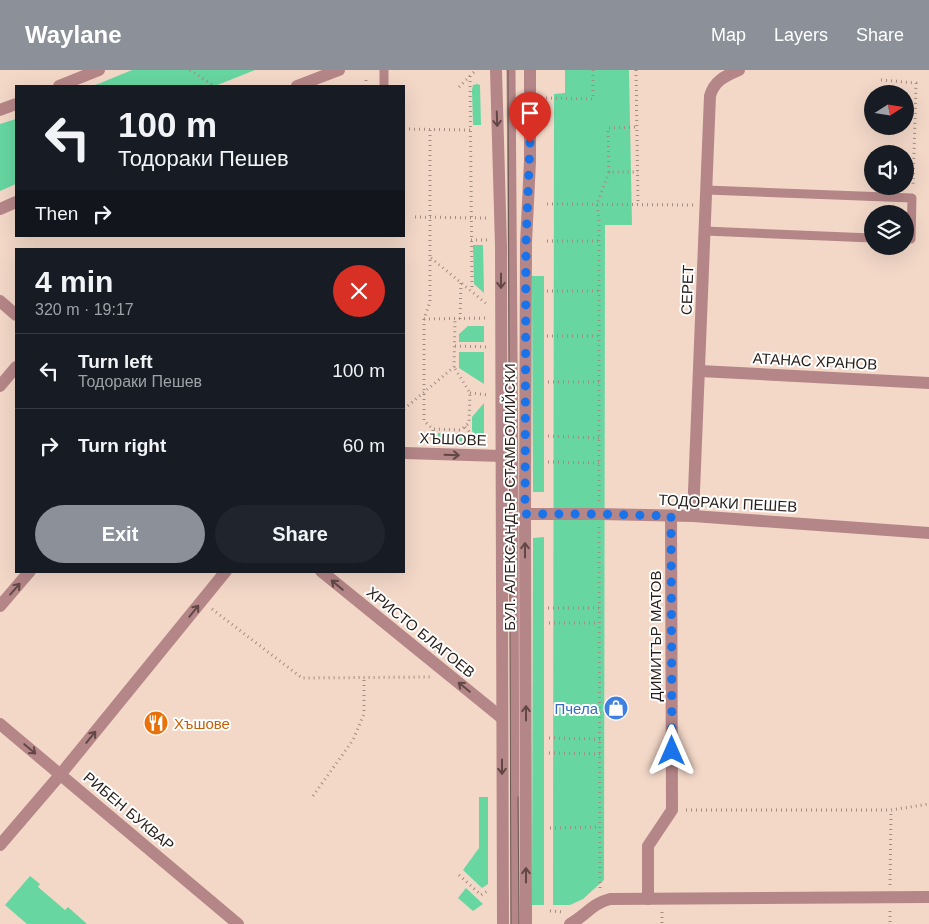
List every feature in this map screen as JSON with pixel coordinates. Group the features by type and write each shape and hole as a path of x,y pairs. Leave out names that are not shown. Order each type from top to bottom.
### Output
{"street":[{"path":"62,85 99,70"},
{"path":"299,85 339,70"},
{"name":"БУЛ. АЛЕКСАНДЪР СТАМБОЛИЙСКИ","path":"496,70 501,246 503,924"},
{"name":"БУЛ. АЛЕКСАНДЪР СТАМБОЛИЙСКИ","path":"526,924 526,243 530,161 530,70"},
{"name":"СЕРЕТ","path":"693,516 710,96 712,87 719,80 734,72"},
{"path":"0,110 15,104"},
{"path":"0,209 15,202"},
{"path":"0,301 15,314"},
{"path":"0,386 15,368"},
{"name":"АТАНАС ХРАНОВ","path":"700,371 929,383"},
{"name":"ХЪШОВЕ","path":"405,453 502,456"},
{"name":"ТОДОРАКИ ПЕШЕВ","path":"525,514 693,516 929,533"},
{"name":"ДИМИТЪР МАТОВ","path":"671,516 672,810"},
{"path":"0,606 28,573"},
{"path":"0,846 224,573"},
{"name":"ХРИСТО БЛАГОЕВ","path":"323,573 502,718"},
{"name":"РИБЕН БУКВАР","path":"0,724 238,924"},
{"path":"648,899 648,846 672,810"},
{"path":"570,924 601,901 610,899 929,897"}],"lane":[{"path":"384,70 384,85"},
{"path":"511,70 515,924"},
{"path":"707,190 912,198 912,205"},
{"path":"705,231 864,238"}],"path":[{"path":"190,70 212,85"},
{"path":"459,86 476,70"},
{"path":"546,98 593,98 592,70"},
{"path":"636,70 638,205"},
{"path":"366,76 366,85"},
{"path":"470,76 472,291"},
{"path":"880,80 916,83 912,198"},
{"path":"601,901 599,241 597,204 609,172 608,128 637,128"},
{"path":"405,129 470,130"},
{"path":"430,130 430,302 424,319 424,421 433,429 461,430 469,423 470,393 454,367 455,319"},
{"path":"609,172 638,172"},
{"path":"547,204 706,205"},
{"path":"415,217 489,218"},
{"path":"471,240 489,240"},
{"path":"547,241 599,241"},
{"path":"430,258 490,306"},
{"path":"460,318 461,282"},
{"path":"547,291 599,291"},
{"path":"424,319 490,318"},
{"path":"547,336 599,336"},
{"path":"455,346 490,347"},
{"path":"405,408 454,367"},
{"path":"548,382 599,382"},
{"path":"470,393 490,395"},
{"path":"548,436 599,438"},
{"path":"548,462 599,463"},
{"path":"202,602 302,678 451,677"},
{"path":"548,608 599,608"},
{"path":"549,623 600,623"},
{"path":"313,796 353,740 364,714 364,678"},
{"path":"549,738 600,739"},
{"path":"549,753 600,754"},
{"path":"672,810 891,810 929,804"},
{"path":"890,924 891,810"},
{"path":"550,828 600,827"},
{"path":"459,875 481,895 493,888"}],"green space":[{"path":"132,70 255,70 218,85 95,85"},
{"path":"565,70 629,70 632,225 605,225 604,880 583,899 570,905 553,905 554,94 565,93"},
{"path":"473,85 480,85 481,125 473,125 472,90"},
{"path":"15,119 15,184 0,191 0,124"},
{"path":"473,245 483,245 484,293 474,284"},
{"path":"532,276 544,276 544,492 533,492"},
{"path":"468,326 484,326 484,342 459,342 459,334"},
{"path":"459,352 484,352 484,384 459,368"},
{"path":"484,403 484,443 472,431 472,417"},
{"path":"438,433 463,435 475,446 438,444"},
{"path":"544,537 544,905 532,905 533,538"},
{"path":"479,797 488,797 488,884 482,888 463,870 479,848"},
{"path":"30,876 40,884 38,887 65,910 68,907 87,924 27,924 5,905"},
{"path":"466,888 483,904 473,911 458,898"}],"tram line":[{"path":"508,70 511,924"},
{"path":"518,797 519,924"}],"place":[{"name":"Пчела","path":"616,708"},
{"name":"Хъшове","path":"156,723"}],"route":[{"path":"530,143 526,243 525,514 671,516 672,751"}]}
